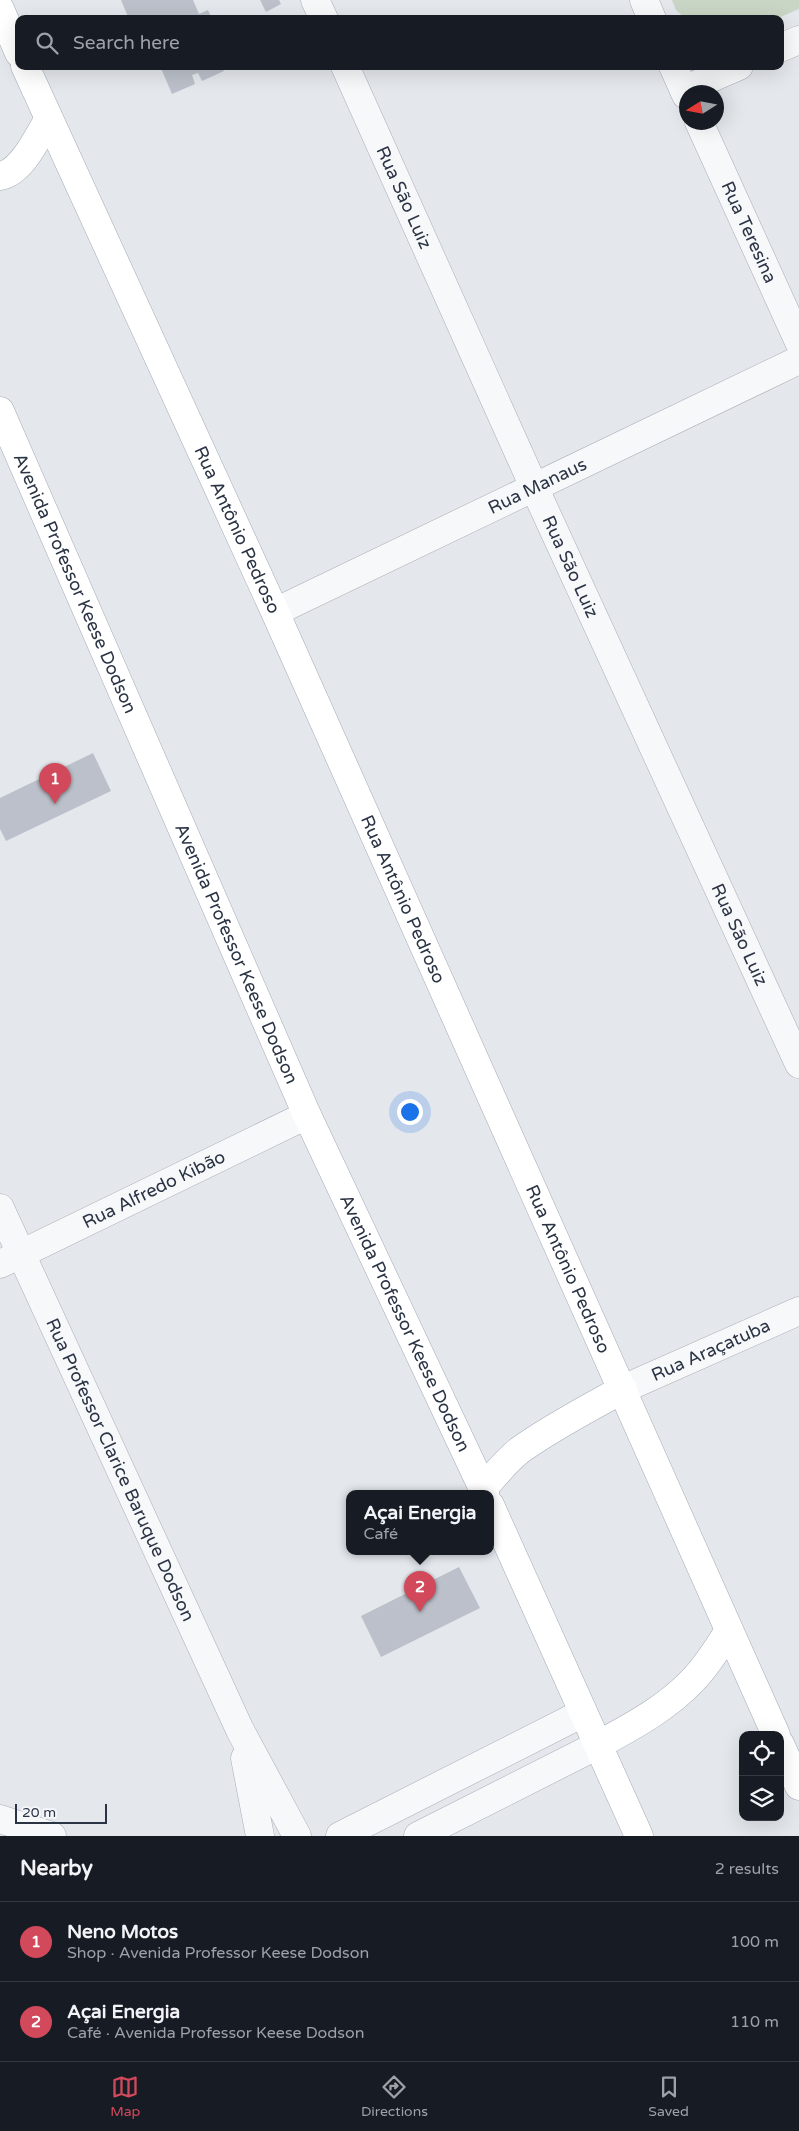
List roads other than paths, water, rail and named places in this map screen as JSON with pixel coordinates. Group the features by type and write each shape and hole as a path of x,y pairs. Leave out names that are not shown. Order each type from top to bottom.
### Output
{"main road":[{"path":"0,9 15,43"},
{"name":"Rua Antônio Pedroso","path":"27,70 275,612 774,1731"},
{"path":"0,176 6,175 26,158 48,120"},
{"name":"Avenida Professor Keese Dodson","path":"0,411 307,1115 483,1490"},
{"path":"489,1490 503,1466 520,1450 623,1389"},
{"name":"Avenida Professor Keese Dodson","path":"494,1514 640,1836"},
{"path":"598,1745 653,1712 693,1681 729,1630"},
{"path":"784,1753 799,1786"}],"street":[{"path":"315,0 322,15"},
{"path":"644,0 650,15"},
{"path":"784,46 799,40"},
{"name":"Rua São Luiz","path":"347,70 534,487 799,1064"},
{"path":"681,84 726,70"},
{"name":"Rua Teresina","path":"703,130 799,342"},
{"name":"Rua Manaus","path":"275,612 799,360"},
{"name":"Rua Alfredo Kibão","path":"11,1259 307,1115"},
{"name":"Rua Professor Clarice Baruque Dodson","path":"0,1208 11,1259 240,1730 297,1836"},
{"name":"Rua Araçatuba","path":"623,1389 799,1312"},
{"path":"340,1836 583,1713"},
{"name":"Rua Professor Clarice Baruque Dodson","path":"240,1730 260,1836"},
{"path":"418,1836 598,1745"},
{"path":"0,1819 52,1836"}],"place":[{"name":"Neno Motos","path":"55,804"},
{"name":"Açai Energia","path":"420,1612"}]}
